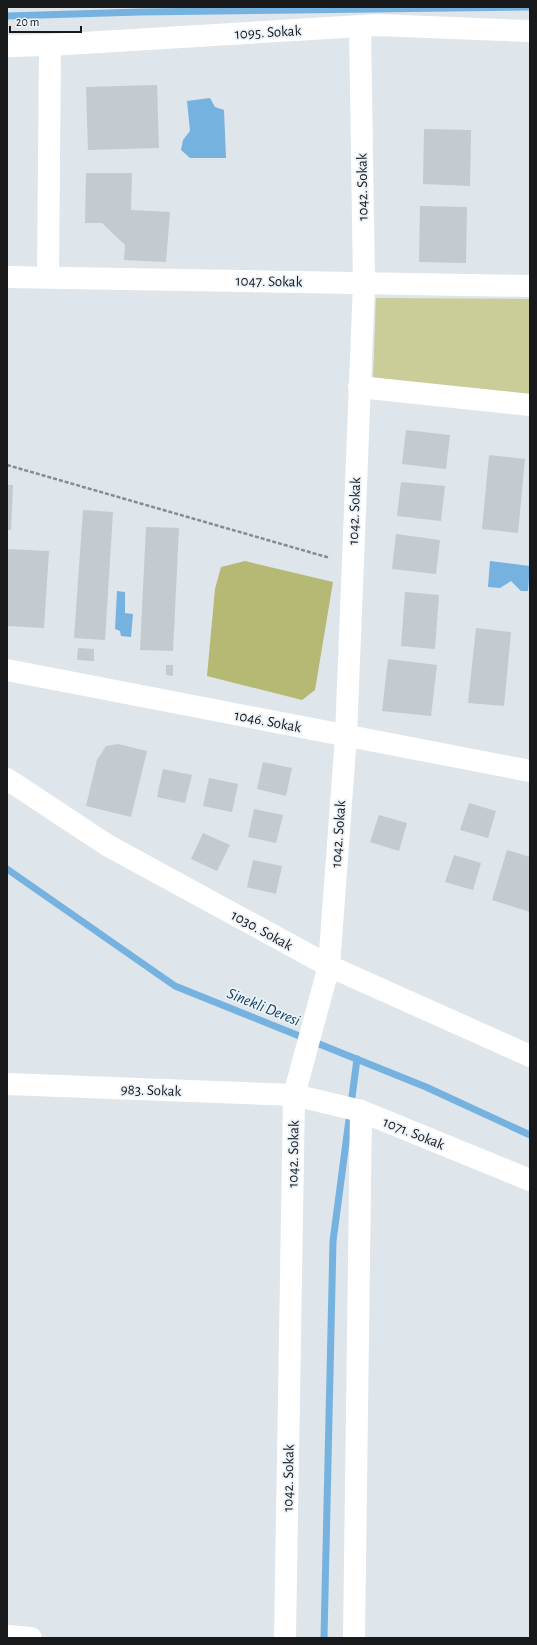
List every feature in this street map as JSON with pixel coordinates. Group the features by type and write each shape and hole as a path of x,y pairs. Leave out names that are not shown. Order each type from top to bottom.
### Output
{"street":[{"name":"1095. Sokak","path":"7,46 50,45 376,25 530,31"},
{"name":"1042. Sokak","path":"285,1638 294,1095 328,966 346,736 364,283 360,27"},
{"path":"48,277 50,45"},
{"name":"1047. Sokak","path":"7,276 530,286"},
{"path":"359,387 530,405"},
{"name":"1046. Sokak","path":"7,670 530,771"},
{"name":"1030. Sokak","path":"7,779 107,845 328,966 530,1056"},
{"name":"983. Sokak","path":"7,1084 294,1095"},
{"name":"1071. Sokak","path":"294,1095 361,1111 530,1180"},
{"path":"354,1638 361,1111"},
{"path":"7,1636 31,1638"}],"path":[{"path":"7,465 352,564"}],"green space":[{"path":"376,298 530,299 530,394 373,379"},
{"path":"245,561 333,582 315,690 302,700 207,676 215,589 221,567"}],"water":[{"path":"210,98 215,107 224,110 226,158 190,158 181,150 183,140 190,131 187,101"},
{"path":"490,561 530,566 528,591 521,591 511,581 500,588 488,587"},
{"path":"117,591 125,592 125,613 133,614 131,637 121,636 120,631 115,629"}],"building":[{"path":"157,85 159,148 88,150 86,87"},
{"path":"424,129 471,130 470,186 423,184"},
{"path":"86,173 132,173 131,210 170,212 166,262 124,260 125,245 102,223 85,223"},
{"path":"420,206 467,207 466,263 419,262"},
{"path":"406,430 450,435 446,469 402,464"},
{"path":"489,455 525,459 518,533 482,529"},
{"path":"401,482 445,486 441,521 397,516"},
{"path":"7,485 13,485 11,530 7,530"},
{"path":"83,510 113,512 105,640 74,638"},
{"path":"146,527 179,528 173,651 140,650"},
{"path":"396,534 440,540 436,574 392,569"},
{"path":"7,549 49,551 44,628 7,626"},
{"path":"405,592 439,595 435,649 401,646"},
{"path":"476,628 511,632 504,706 468,703"},
{"path":"78,648 94,649 94,661 77,660"},
{"path":"388,659 437,665 431,716 382,711"},
{"path":"166,665 173,665 173,676 166,675"},
{"path":"118,744 147,751 131,817 86,806 97,760 106,746"},
{"path":"263,762 292,768 286,796 257,789"},
{"path":"163,769 192,775 185,803 157,797"},
{"path":"209,778 238,784 232,812 203,806"},
{"path":"469,803 496,811 488,838 460,830"},
{"path":"254,809 283,815 276,843 248,837"},
{"path":"379,815 407,823 399,851 370,842"},
{"path":"203,833 230,845 217,871 191,859"},
{"path":"507,850 530,857 530,912 492,900"},
{"path":"454,855 481,863 473,890 445,882"},
{"path":"253,860 282,866 276,894 247,887"}],"waterway":[{"path":"7,16 140,12 530,7"},
{"name":"Sinekli Deresi","path":"7,869 175,986 426,1087 530,1135"},
{"path":"324,1638 333,1241 357,1059"}]}
